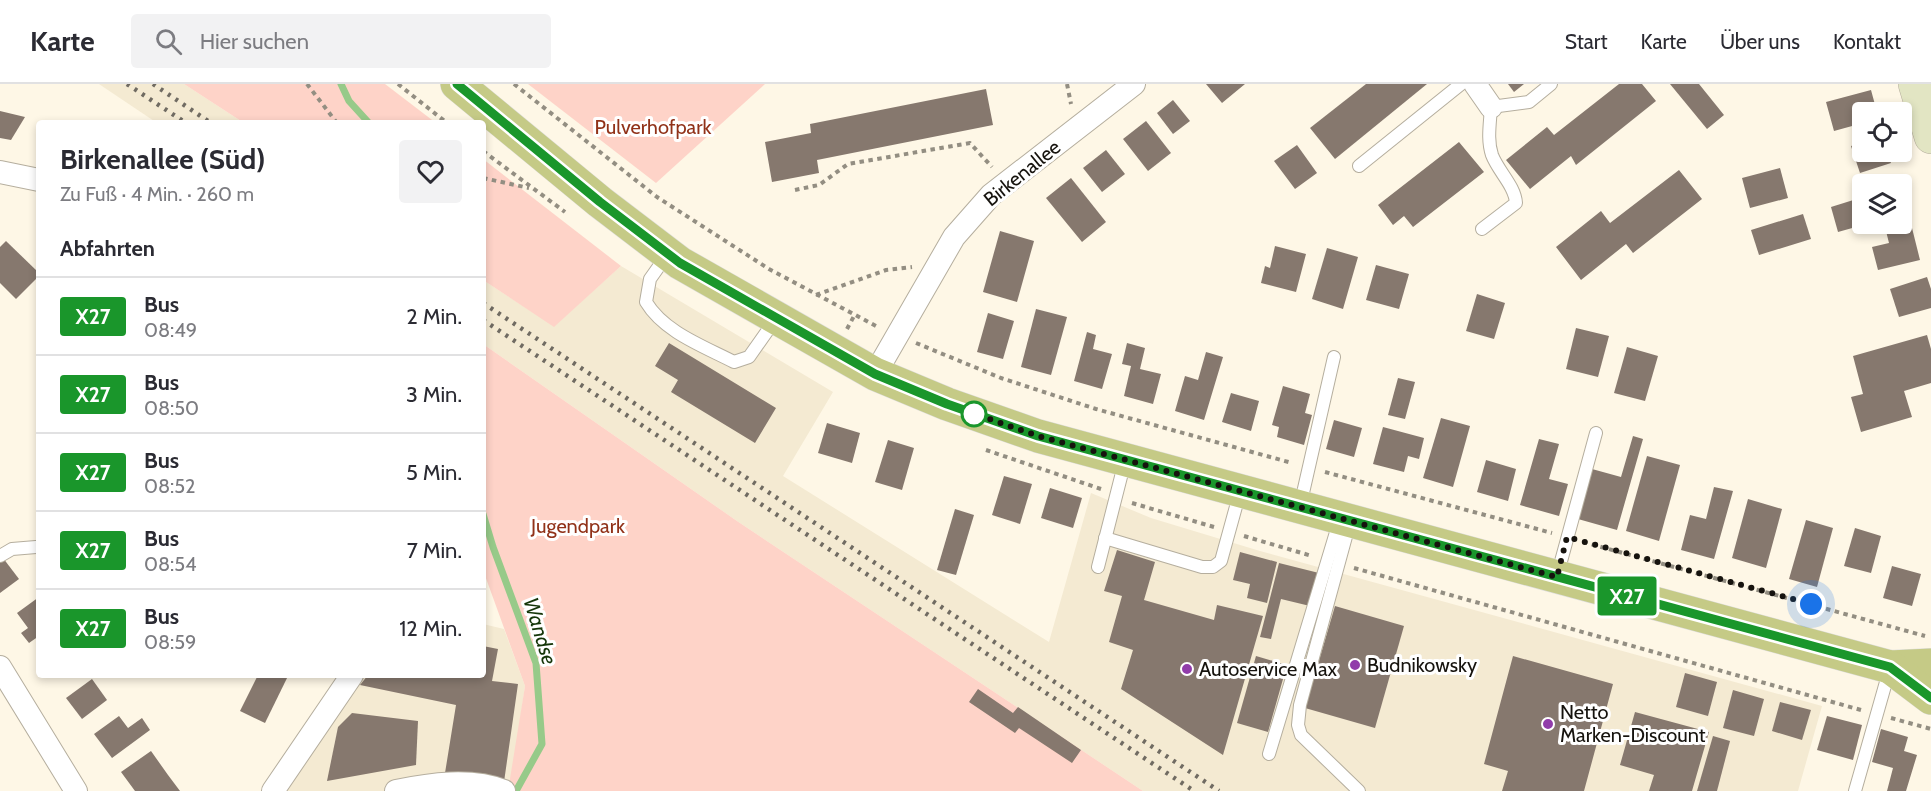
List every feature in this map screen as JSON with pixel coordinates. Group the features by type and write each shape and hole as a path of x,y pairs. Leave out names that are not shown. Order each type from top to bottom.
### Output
{"main road":[{"path":"457,84 668,254 875,374 947,404 1038,436 1890,667 1931,665"},
{"path":"1915,84 1931,137"},
{"path":"1890,667 1931,698"}],"street":[{"name":"Birkenallee","path":"875,374 954,237 991,195 1134,84"},
{"path":"1474,84 1491,107"},
{"path":"0,172 36,179"},
{"path":"0,667 76,791"},
{"path":"273,791 350,678"},
{"path":"396,791 430,784 497,788"}],"lane":[{"path":"1359,166 1461,84"},
{"path":"1482,229 1516,202 1515,196 1499,169 1489,142 1491,107 1529,102 1551,84"},
{"path":"668,254 650,279 646,302 654,315 695,343 734,362 743,360 749,357 776,318"},
{"path":"1300,507 1334,357"},
{"path":"1557,577 1596,433"},
{"path":"1098,567 1125,460"},
{"path":"1106,538 1202,567 1213,567 1221,561 1241,491"},
{"path":"1269,754 1345,519"},
{"path":"1345,519 1300,705 1298,725 1308,744 1359,791"},
{"path":"0,556 12,549 36,547"},
{"path":"1855,791 1890,667"}],"path":[{"path":"307,84 335,120"},
{"path":"398,84 443,120"},
{"path":"514,84 657,197 769,269 854,316 1022,385 1096,409 1931,638"},
{"path":"795,190 819,185 848,164 970,143 1007,183"},
{"path":"486,153 532,189 486,179"},
{"path":"816,296 886,270 938,264"}],"shaded area":[{"path":"99,84 184,84 239,120 153,120"},
{"path":"621,266 833,392 783,476 1049,642 1091,493 1151,518 1260,551 1822,706 1798,791 1143,791 737,521 486,346 486,282 554,326"},
{"path":"486,625 504,629 525,686 511,783 396,791 273,791 350,678 486,678"}],"green space":[{"path":"184,84 385,84 432,120 239,120"},
{"name":"Pulverhofpark","path":"528,84 765,84 656,183"},
{"path":"486,161 621,266 554,327 486,282"},
{"name":"Jugendpark","path":"486,346 737,521 1143,791 508,791 525,686 486,578"}],"building":[{"path":"1206,84 1245,84 1222,103"},
{"path":"1366,84 1427,84 1335,159 1310,128"},
{"path":"1508,84 1524,84 1514,92"},
{"path":"1619,84 1642,84 1656,101 1576,165 1571,156 1530,189 1506,160 1547,127 1554,135"},
{"path":"1670,84 1699,84 1724,115 1707,129"},
{"path":"986,89 993,125 817,160 819,173 772,182 765,142 811,133 810,124"},
{"path":"1871,90 1874,102 1852,102 1852,126 1834,131 1826,102"},
{"path":"1173,100 1190,121 1173,134 1157,113"},
{"path":"0,111 25,117 11,140 0,138"},
{"path":"1146,121 1171,153 1148,171 1123,139"},
{"path":"1459,142 1484,172 1413,227 1404,216 1393,225 1378,205"},
{"path":"1297,145 1317,173 1295,189 1274,161"},
{"path":"1106,150 1125,174 1102,192 1083,168"},
{"path":"1856,162 1891,163 1860,173"},
{"path":"1780,168 1788,198 1750,208 1742,178"},
{"path":"1679,170 1702,199 1633,253 1626,244 1581,280 1556,247 1601,211 1610,223"},
{"path":"1071,178 1106,222 1082,242 1046,198"},
{"path":"1852,200 1852,228 1838,232 1831,207"},
{"path":"1803,214 1811,239 1759,255 1751,230"},
{"path":"1912,228 1920,260 1878,270 1872,247 1889,243 1887,234 1912,234"},
{"path":"1000,231 1034,241 1017,302 983,292"},
{"path":"6,241 36,270 36,279 16,299 0,283 0,247"},
{"path":"1275,246 1306,254 1296,292 1261,283 1265,266 1270,268"},
{"path":"1327,248 1358,257 1343,309 1312,299"},
{"path":"1376,265 1409,274 1399,309 1366,300"},
{"path":"1927,277 1931,289 1931,308 1899,317 1890,289"},
{"path":"1477,294 1505,303 1494,339 1466,331"},
{"path":"1036,309 1067,317 1051,375 1021,367"},
{"path":"988,313 1014,321 1003,359 977,352"},
{"path":"1576,328 1609,336 1598,377 1566,369"},
{"path":"1087,332 1096,335 1093,349 1112,354 1102,389 1074,381"},
{"path":"1927,335 1931,349 1931,383 1904,391 1912,417 1861,432 1851,397 1863,394 1853,356"},
{"path":"669,343 776,408 755,443 671,392 678,380 655,366"},
{"path":"1127,343 1145,348 1140,369 1161,374 1153,404 1124,396 1131,366 1122,364"},
{"path":"1627,347 1658,356 1645,401 1614,393"},
{"path":"1206,352 1223,357 1204,420 1175,411 1185,376 1198,380"},
{"path":"1398,378 1415,382 1405,419 1388,415"},
{"path":"1283,386 1310,394 1305,413 1312,415 1304,445 1277,437 1279,427 1272,425"},
{"path":"1231,393 1259,401 1251,431 1222,422"},
{"path":"1441,418 1470,426 1453,487 1423,478"},
{"path":"1334,420 1362,428 1354,457 1326,449"},
{"path":"827,423 860,433 852,463 818,453"},
{"path":"1383,427 1424,438 1419,459 1408,456 1404,472 1373,464"},
{"path":"1633,436 1643,439 1617,530 1578,519 1592,469 1621,477"},
{"path":"1539,439 1559,444 1549,479 1568,484 1559,516 1520,505"},
{"path":"888,440 914,448 902,490 875,482"},
{"path":"1647,456 1680,465 1659,541 1626,531"},
{"path":"1486,460 1516,469 1508,501 1477,492"},
{"path":"1004,476 1032,484 1020,524 992,515"},
{"path":"1714,487 1733,491 1714,559 1681,550 1690,515 1706,519"},
{"path":"1050,488 1082,498 1073,528 1041,518"},
{"path":"1748,499 1782,509 1766,568 1732,558"},
{"path":"955,509 974,515 956,575 937,570"},
{"path":"1806,520 1833,528 1817,587 1789,579"},
{"path":"1855,528 1881,536 1871,573 1844,566"},
{"name":"Autoservice Max","path":"1117,550 1155,562 1144,600 1214,620 1217,605 1263,616 1223,755 1121,689 1133,650 1109,642 1122,596 1104,591"},
{"path":"1240,552 1277,562 1267,603 1247,598 1250,584 1233,580"},
{"path":"3,558 19,579 0,593 0,560"},
{"path":"1279,563 1319,573 1310,606 1281,599 1271,639 1260,637"},
{"path":"1892,566 1921,574 1912,606 1883,598"},
{"path":"36,599 36,638 29,643 21,633 28,628 17,613"},
{"path":"1335,606 1404,626 1375,728 1305,708"},
{"path":"486,647 498,649 492,681 518,684 504,782 445,773 456,705 360,685 366,678 486,678"},
{"path":"1256,656 1287,665 1268,732 1237,723"},
{"name":"Netto Marken-Discount","path":"1513,656 1613,684 1584,791 1502,791 1508,771 1484,764"},
{"path":"1685,673 1717,682 1708,716 1676,707"},
{"path":"256,678 287,678 265,723 240,711"},
{"path":"92,679 107,700 82,719 66,698"},
{"path":"978,689 1013,713 1018,707 1081,750 1072,763 1019,728 1015,733 969,702"},
{"path":"1733,690 1764,699 1754,736 1723,728"},
{"path":"1780,702 1811,710 1802,740 1772,731"},
{"path":"1635,712 1709,732 1692,791 1649,791 1654,775 1620,765"},
{"path":"352,713 418,721 416,765 327,781 338,727"},
{"path":"119,716 128,728 142,718 150,730 112,758 94,734"},
{"path":"1827,716 1862,725 1853,760 1817,750"},
{"path":"1881,729 1908,737 1904,751 1917,755 1906,791 1887,791 1893,768 1872,762"},
{"path":"1713,736 1730,741 1717,791 1697,791"},
{"path":"151,751 180,791 135,791 121,772"}],"waterway":[{"name":"Wandse","path":"341,84 349,101 366,120"},
{"name":"Wandse","path":"486,524 536,663 542,744 516,791"}],"railway":[{"path":"127,84 181,120"},
{"path":"153,84 207,120"},
{"path":"486,305 1219,791"},
{"path":"486,322 1194,791"}],"bus line":[{"name":"X27","path":"457,84 600,202 680,263 875,374 947,404 1038,436 1890,667 1931,698"}],"place":[{"name":"Budnikowsky","path":"1355,665"},
{"name":"Autoservice Max","path":"1187,669"},
{"name":"Netto Marken-Discount","path":"1548,724"}],"route":[{"path":"974,414 972,413 1038,436 1557,577 1567,537 1811,604"}]}
